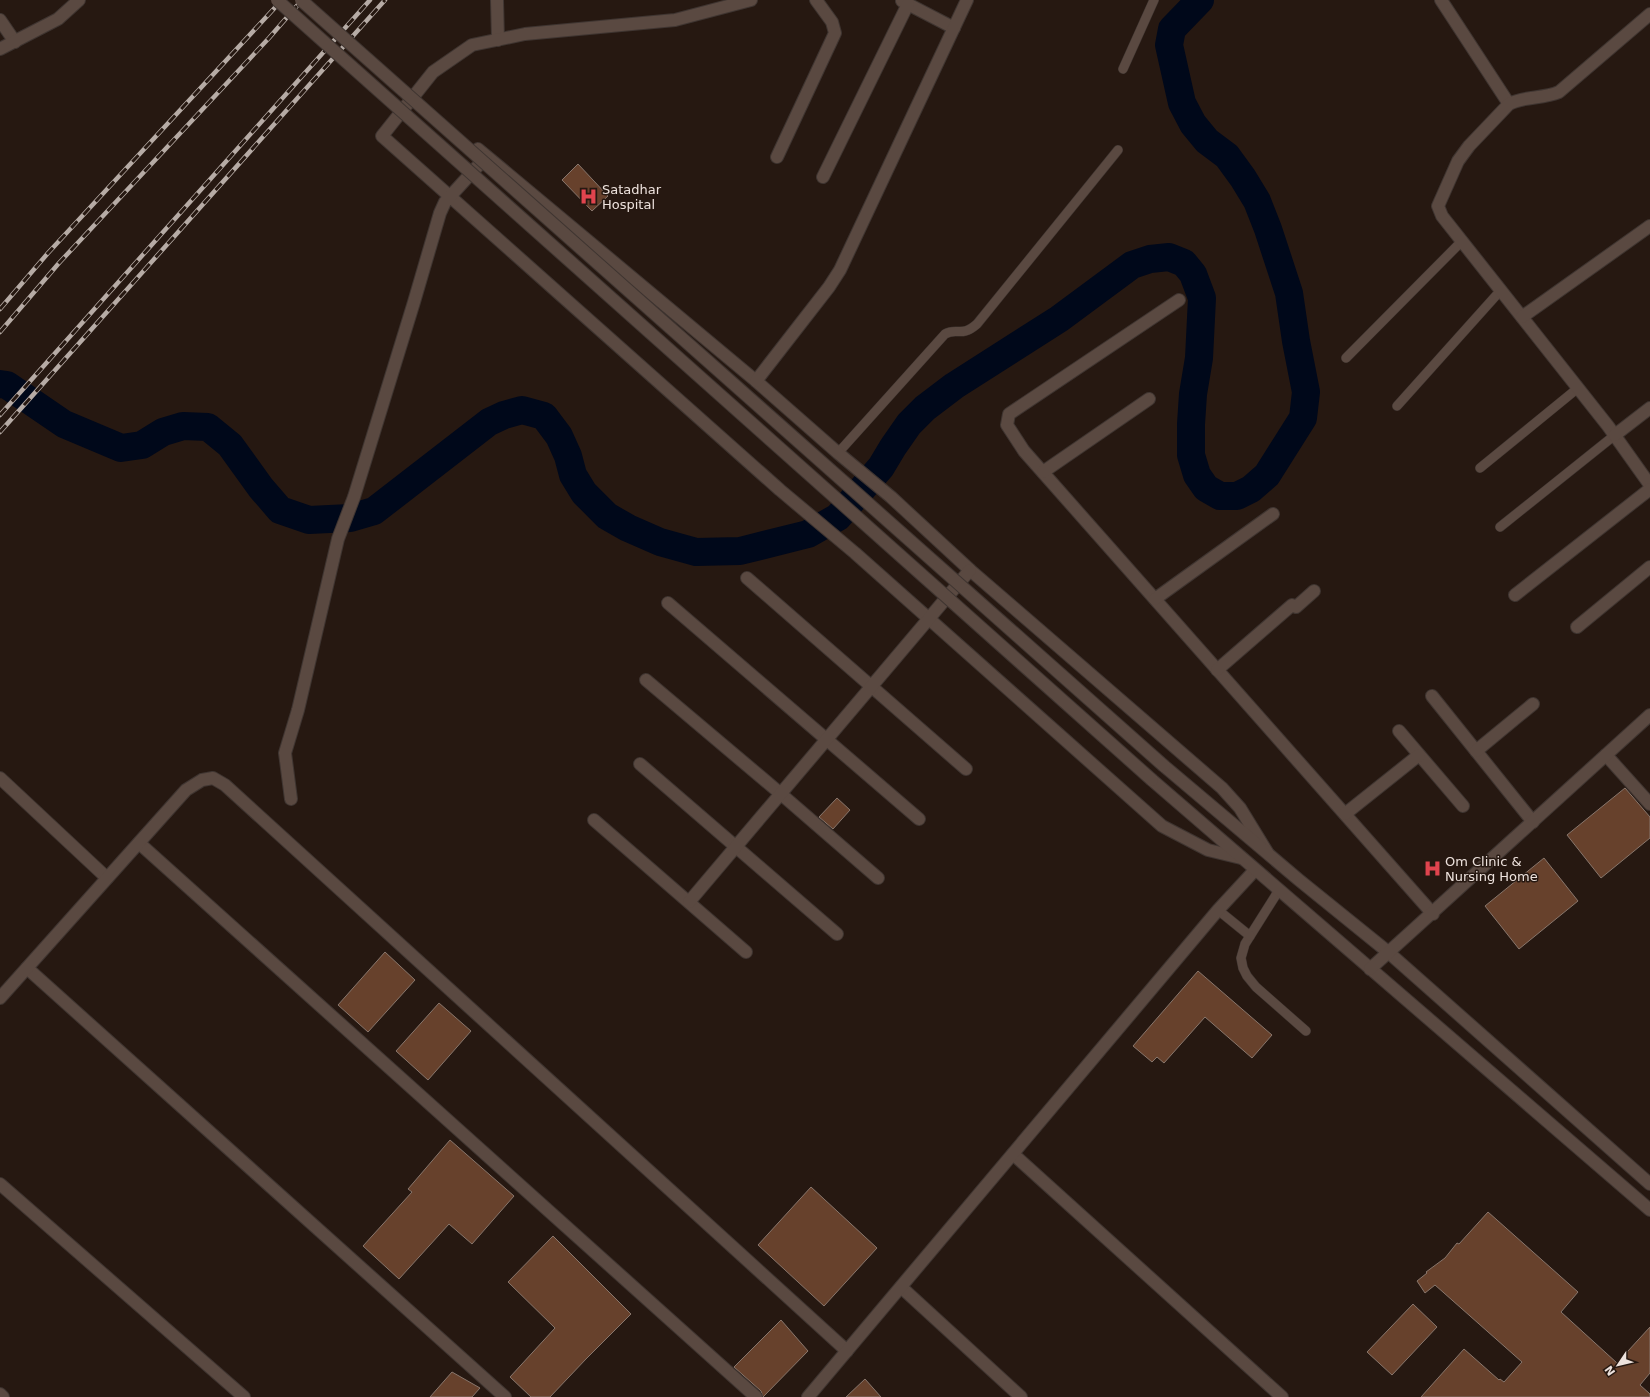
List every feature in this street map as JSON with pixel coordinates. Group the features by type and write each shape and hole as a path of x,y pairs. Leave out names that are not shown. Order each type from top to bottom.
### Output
{"street":[{"path":"0,49 58,19 79,0"},
{"path":"277,0 1152,780 1650,1210"},
{"path":"301,0 1164,766 1299,880 1388,952 1650,1184"},
{"path":"497,0 498,40"},
{"path":"751,0 675,20 525,34 472,45 433,72 382,136 780,490 855,554 1162,826 1208,850 1241,858"},
{"path":"776,157 836,33 832,22 816,0"},
{"path":"756,381 829,287 840,270 966,0"},
{"path":"1441,0 1509,104"},
{"path":"823,177 904,2 954,28"},
{"path":"1650,14 1559,92 1552,95 1516,101 1509,104 1469,146 1458,161 1439,200 1438,206 1442,216 1578,388 1650,485"},
{"path":"0,20 15,42"},
{"path":"416,94 486,157 756,381 840,455 891,497 970,570 1222,788 1240,808 1268,853"},
{"path":"291,799 285,753 298,710 338,539 354,497 440,213 450,197 486,157"},
{"path":"1522,317 1650,226"},
{"path":"1179,300 1009,414 1007,425 1024,451 1433,914"},
{"path":"1043,472 1149,399"},
{"path":"1615,436 1650,408"},
{"path":"1515,595 1650,489"},
{"path":"1155,599 1273,514"},
{"path":"1577,627 1650,567"},
{"path":"689,902 930,620 970,570"},
{"path":"747,578 966,768"},
{"path":"1217,670 1292,605 1296,607 1314,591"},
{"path":"668,603 919,819"},
{"path":"646,680 878,878"},
{"path":"1432,696 1533,822"},
{"path":"1476,752 1533,704"},
{"path":"1370,969 1433,914 1650,715"},
{"path":"1399,731 1463,806"},
{"path":"1345,814 1419,755"},
{"path":"1606,755 1650,804"},
{"path":"640,764 837,934"},
{"path":"0,778 107,878"},
{"path":"0,998 186,790 202,780 213,778 225,785 847,1351"},
{"path":"594,820 746,952"},
{"path":"139,843 756,1397"},
{"path":"808,1397 1218,910 1255,870"},
{"path":"27,968 505,1397"},
{"path":"1013,1154 1282,1397"},
{"path":"0,1184 244,1397"},
{"path":"901,1287 1021,1397"},
{"path":"0,1394 3,1397"}],"lane":[{"path":"1122,69 1154,0"},
{"path":"840,455 945,334 952,332 963,333 970,330 976,324 1118,150"},
{"path":"1346,358 1462,241"},
{"path":"1397,406 1501,290"},
{"path":"1480,468 1578,388"},
{"path":"1500,527 1615,436"},
{"path":"1279,890 1245,944 1241,958 1246,976 1256,987 1306,1031"},
{"path":"1218,910 1250,936"}],"building":[{"path":"578,164 608,196 592,211 562,180"},
{"path":"1625,788 1650,817 1650,838 1601,878 1567,835"},
{"path":"837,798 850,810 833,829 819,817"},
{"path":"1544,858 1578,901 1519,949 1485,906"},
{"path":"385,952 415,980 368,1032 338,1005"},
{"path":"1198,971 1272,1035 1252,1058 1205,1017 1164,1063 1157,1057 1152,1062 1133,1046"},
{"path":"439,1003 471,1031 428,1080 396,1051"},
{"path":"450,1140 514,1196 472,1244 449,1224 399,1279 363,1246 412,1192 408,1189"},
{"path":"811,1187 877,1248 824,1306 758,1245"},
{"path":"1488,1212 1578,1292 1561,1312 1617,1363 1650,1327 1650,1373 1640,1385 1650,1394 1650,1397 1421,1397 1464,1349 1499,1380 1500,1379 1504,1382 1522,1362 1435,1285 1425,1293 1417,1281 1427,1273 1426,1272 1445,1258 1457,1243 1459,1244"},
{"path":"553,1236 631,1314 550,1397 531,1397 510,1377 555,1328 508,1282"},
{"path":"1413,1304 1437,1327 1392,1375 1367,1352"},
{"path":"781,1320 808,1351 763,1397 761,1391 734,1367"},
{"path":"452,1372 480,1388 472,1397 430,1397"},
{"path":"865,1379 881,1397 846,1397"}],"waterway":[{"path":"0,384 7,385 64,424 121,448 142,445 163,432 183,426 208,427 230,445 261,488 280,510 309,520 350,518 374,511 489,422 504,415 522,410 544,416 559,436 568,456 573,475 584,493 607,516 628,528 660,542 696,552 740,551 808,534 838,517 881,467 909,424 925,408 954,386 1059,319 1132,265 1150,259 1169,257 1184,263 1193,274 1202,298 1199,358 1193,394 1191,455 1197,475 1206,488 1220,496 1237,496 1251,489 1267,475 1303,418 1306,392 1296,341 1289,293 1257,201 1227,156 1207,141 1193,124 1182,103 1169,45 1172,29 1200,0"}],"railway":[{"path":"0,309 48,253 282,0"},
{"path":"0,332 59,263 269,38 302,0"},
{"path":"0,415 370,0"},
{"path":"0,432 385,0"}],"place":[{"name":"Satadhar Hospital","path":"589,196"},
{"name":"Om Clinic & Nursing Home","path":"1432,868"}]}
